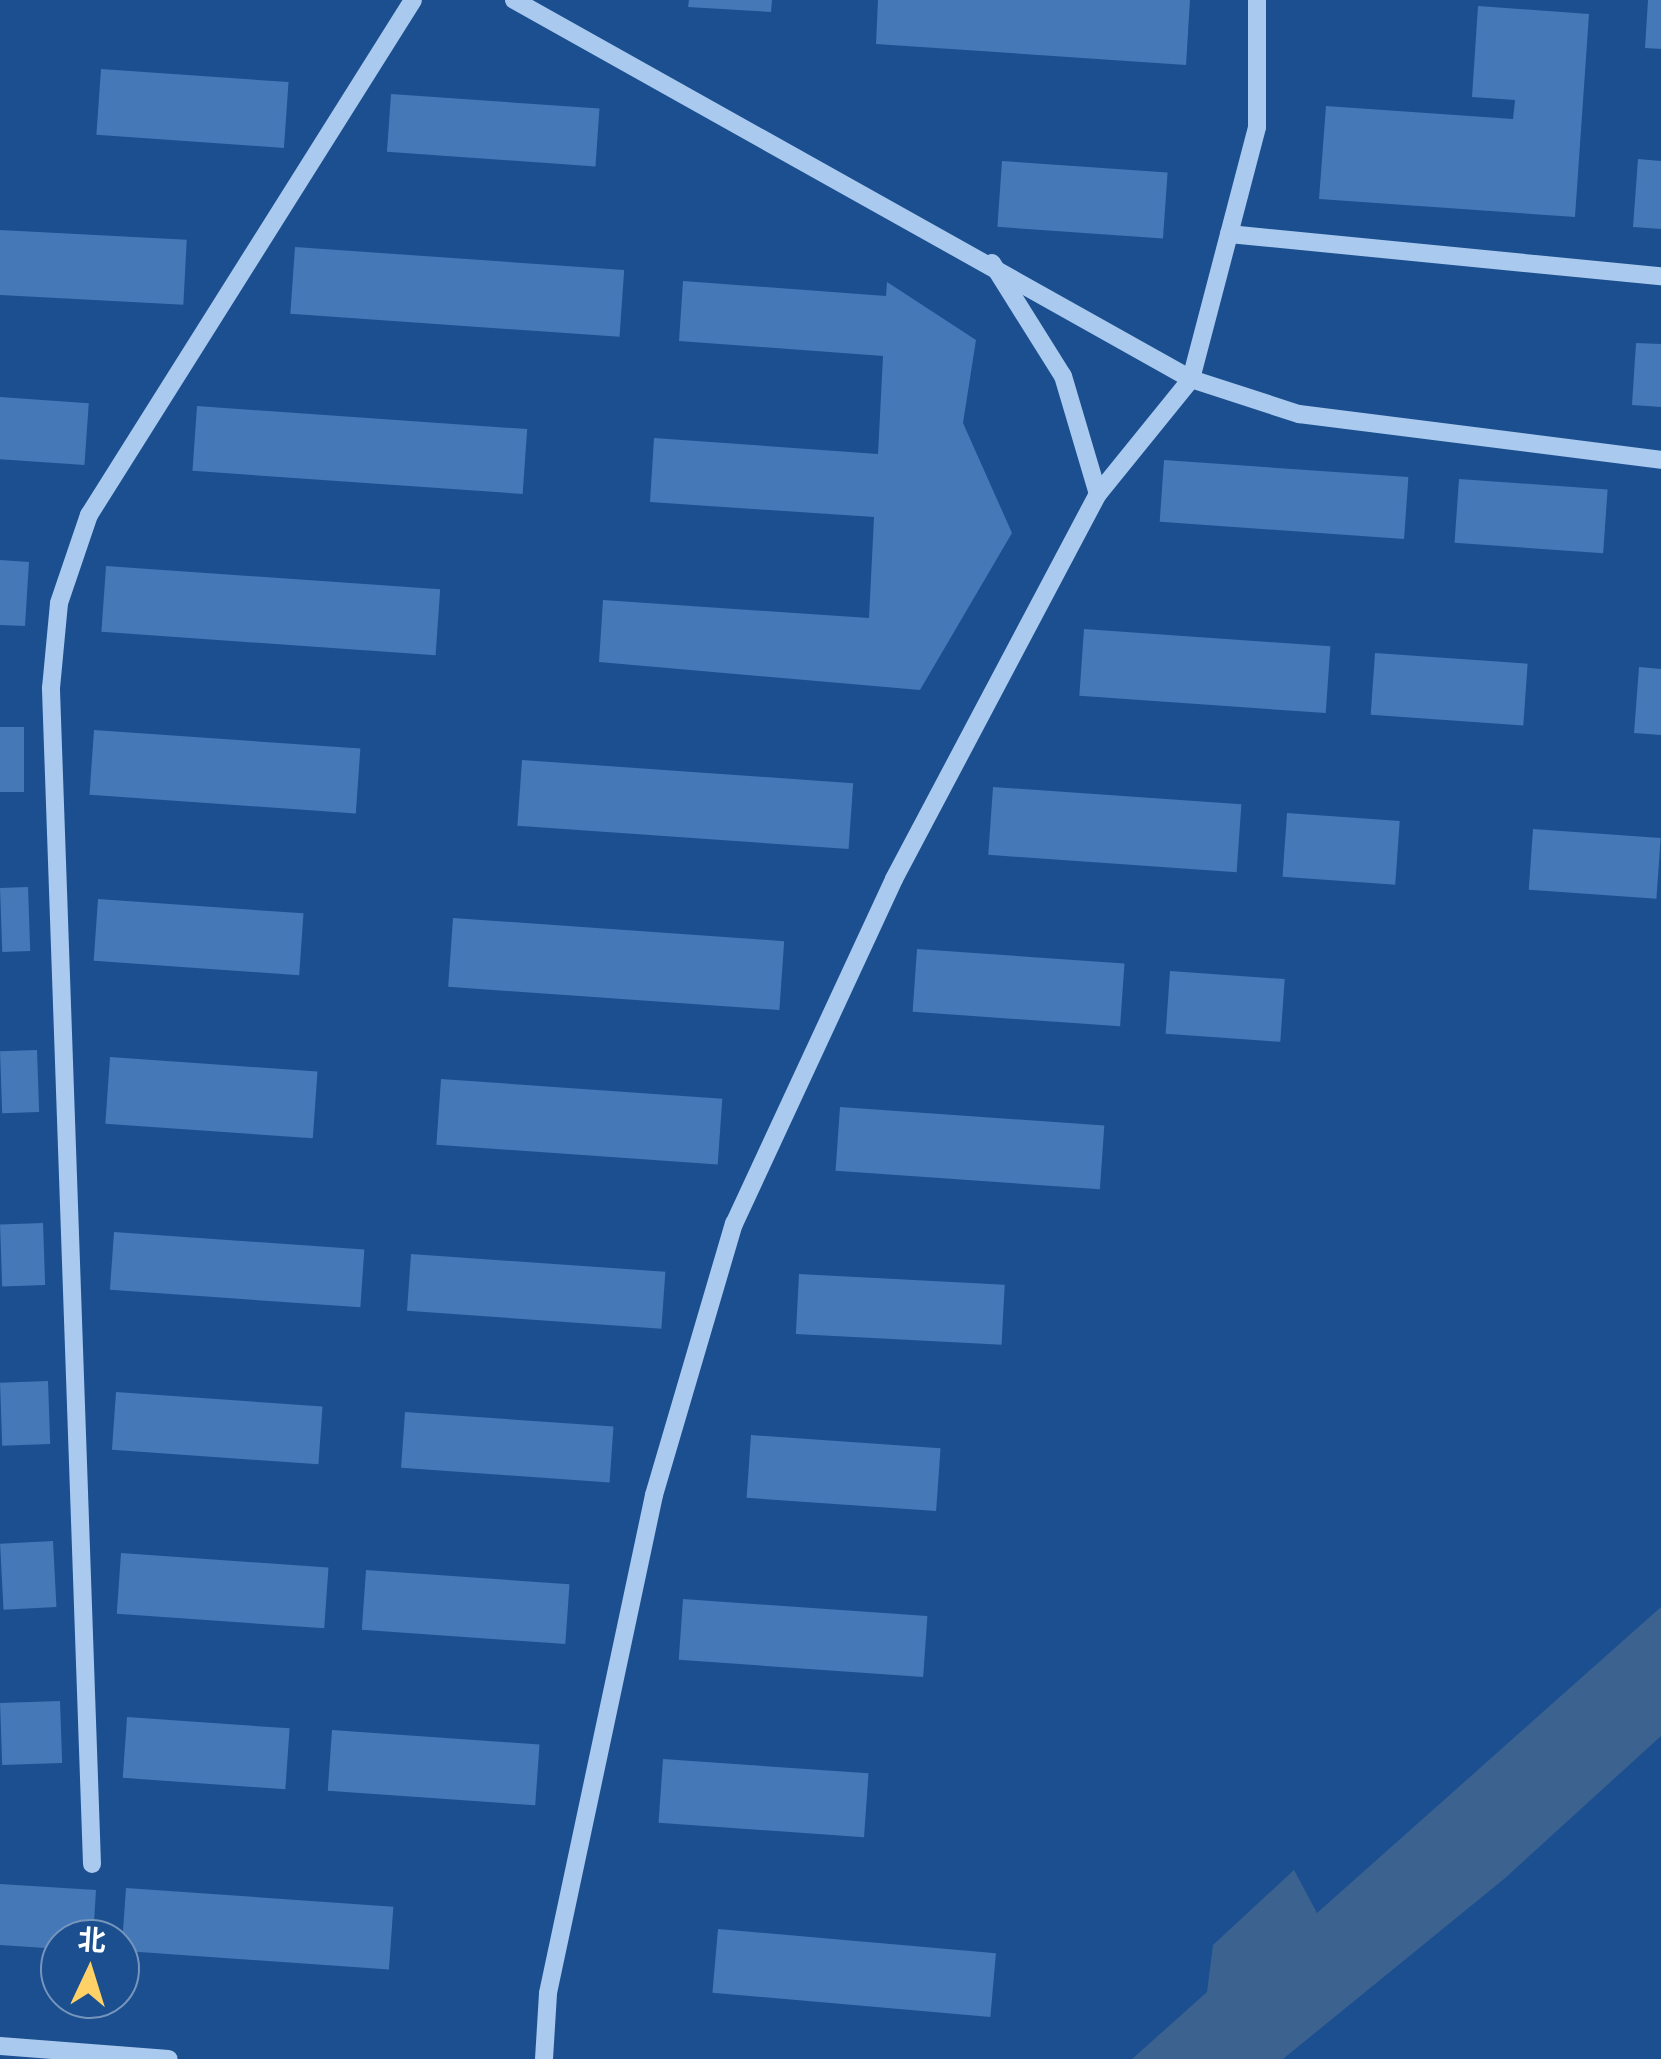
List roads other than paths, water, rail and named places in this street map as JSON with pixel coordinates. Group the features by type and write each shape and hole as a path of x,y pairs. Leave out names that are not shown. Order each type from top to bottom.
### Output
{"street":[{"path":"92,1864 51,688 58,603 88,515 413,0"},
{"path":"514,0 989,258 1191,378 1300,414 1661,460"},
{"path":"544,2059 548,1993 654,1495 734,1224 894,879 1098,494 1191,378 1257,127 1257,0"},
{"path":"1229,234 1661,276"},
{"path":"989,258 1063,376 1098,494"},
{"path":"0,2046 169,2059"}],"water":[{"path":"1661,1607 1661,1736 1504,1879 1283,2059 1132,2059 1207,1992 1213,1945 1294,1870 1317,1913"}]}
